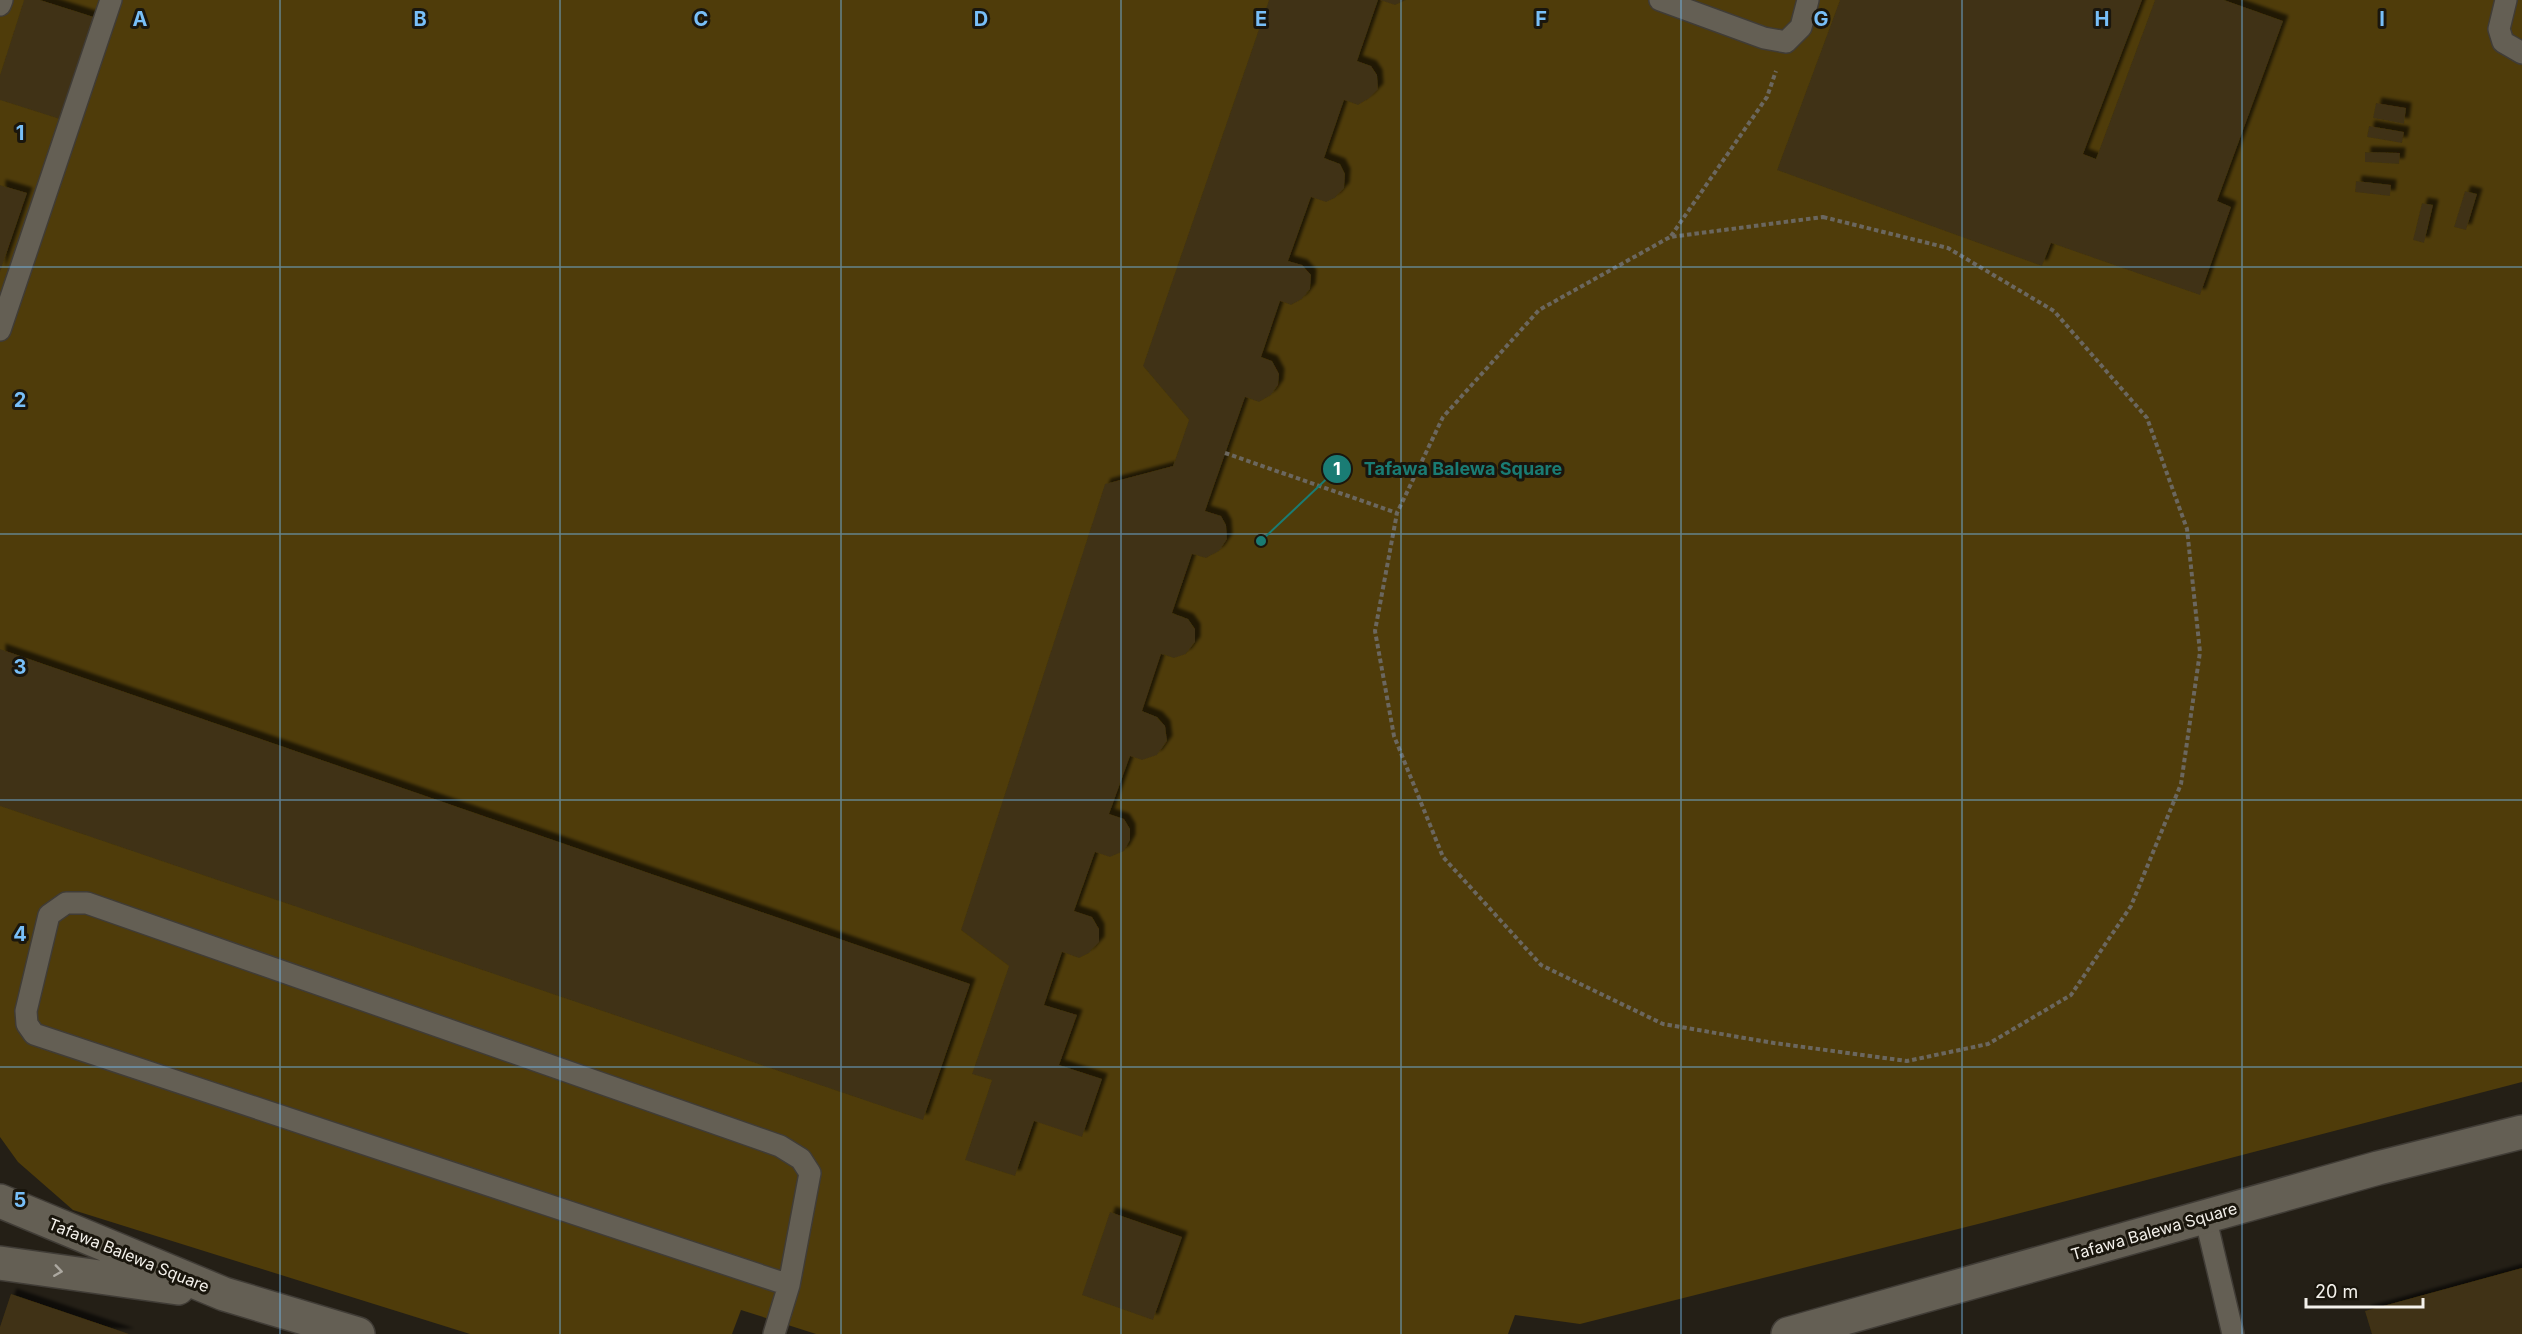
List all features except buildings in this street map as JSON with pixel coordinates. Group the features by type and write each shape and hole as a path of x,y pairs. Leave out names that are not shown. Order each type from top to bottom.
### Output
{"street":[{"name":"Tafawa Balewa Square","path":"1788,1334 1829,1329 2205,1216 2378,1168 2522,1132"},
{"name":"Tafawa Balewa Square","path":"0,1201 224,1294 358,1334"},
{"name":"Tafawa Balewa Square","path":"0,1263 224,1294"}],"lane":[{"path":"0,5 2,0"},
{"path":"0,330 111,0"},
{"path":"1660,0 1764,38 1786,42 1801,27 1808,0"},
{"path":"2506,0 2499,29 2503,42 2522,53"},
{"path":"774,1334 789,1285 810,1173 801,1159 780,1146 87,903 66,903 49,915 26,1011 27,1024 34,1034 789,1285"},
{"path":"2205,1216 2233,1334"}],"path":[{"path":"1670,237 1767,97 1786,42"},
{"path":"1823,217 1948,248 2054,310 2147,418 2187,529 2200,651 2181,784 2131,906 2071,995 1988,1044 1907,1061 1774,1043 1663,1024 1541,965 1443,857 1394,736 1375,631 1397,513 1443,417 1539,310 1670,237 1823,217"},
{"path":"1225,453 1397,513"}],"shaded area":[{"path":"0,0 2522,0 2522,1082 1982,1223 1580,1324 1515,1315 1508,1334 816,1334 741,1310 732,1334 470,1334 73,1210 18,1162 0,1137"}],"place":[{"name":"Tafawa Balewa Square","path":"1261,541"}]}
